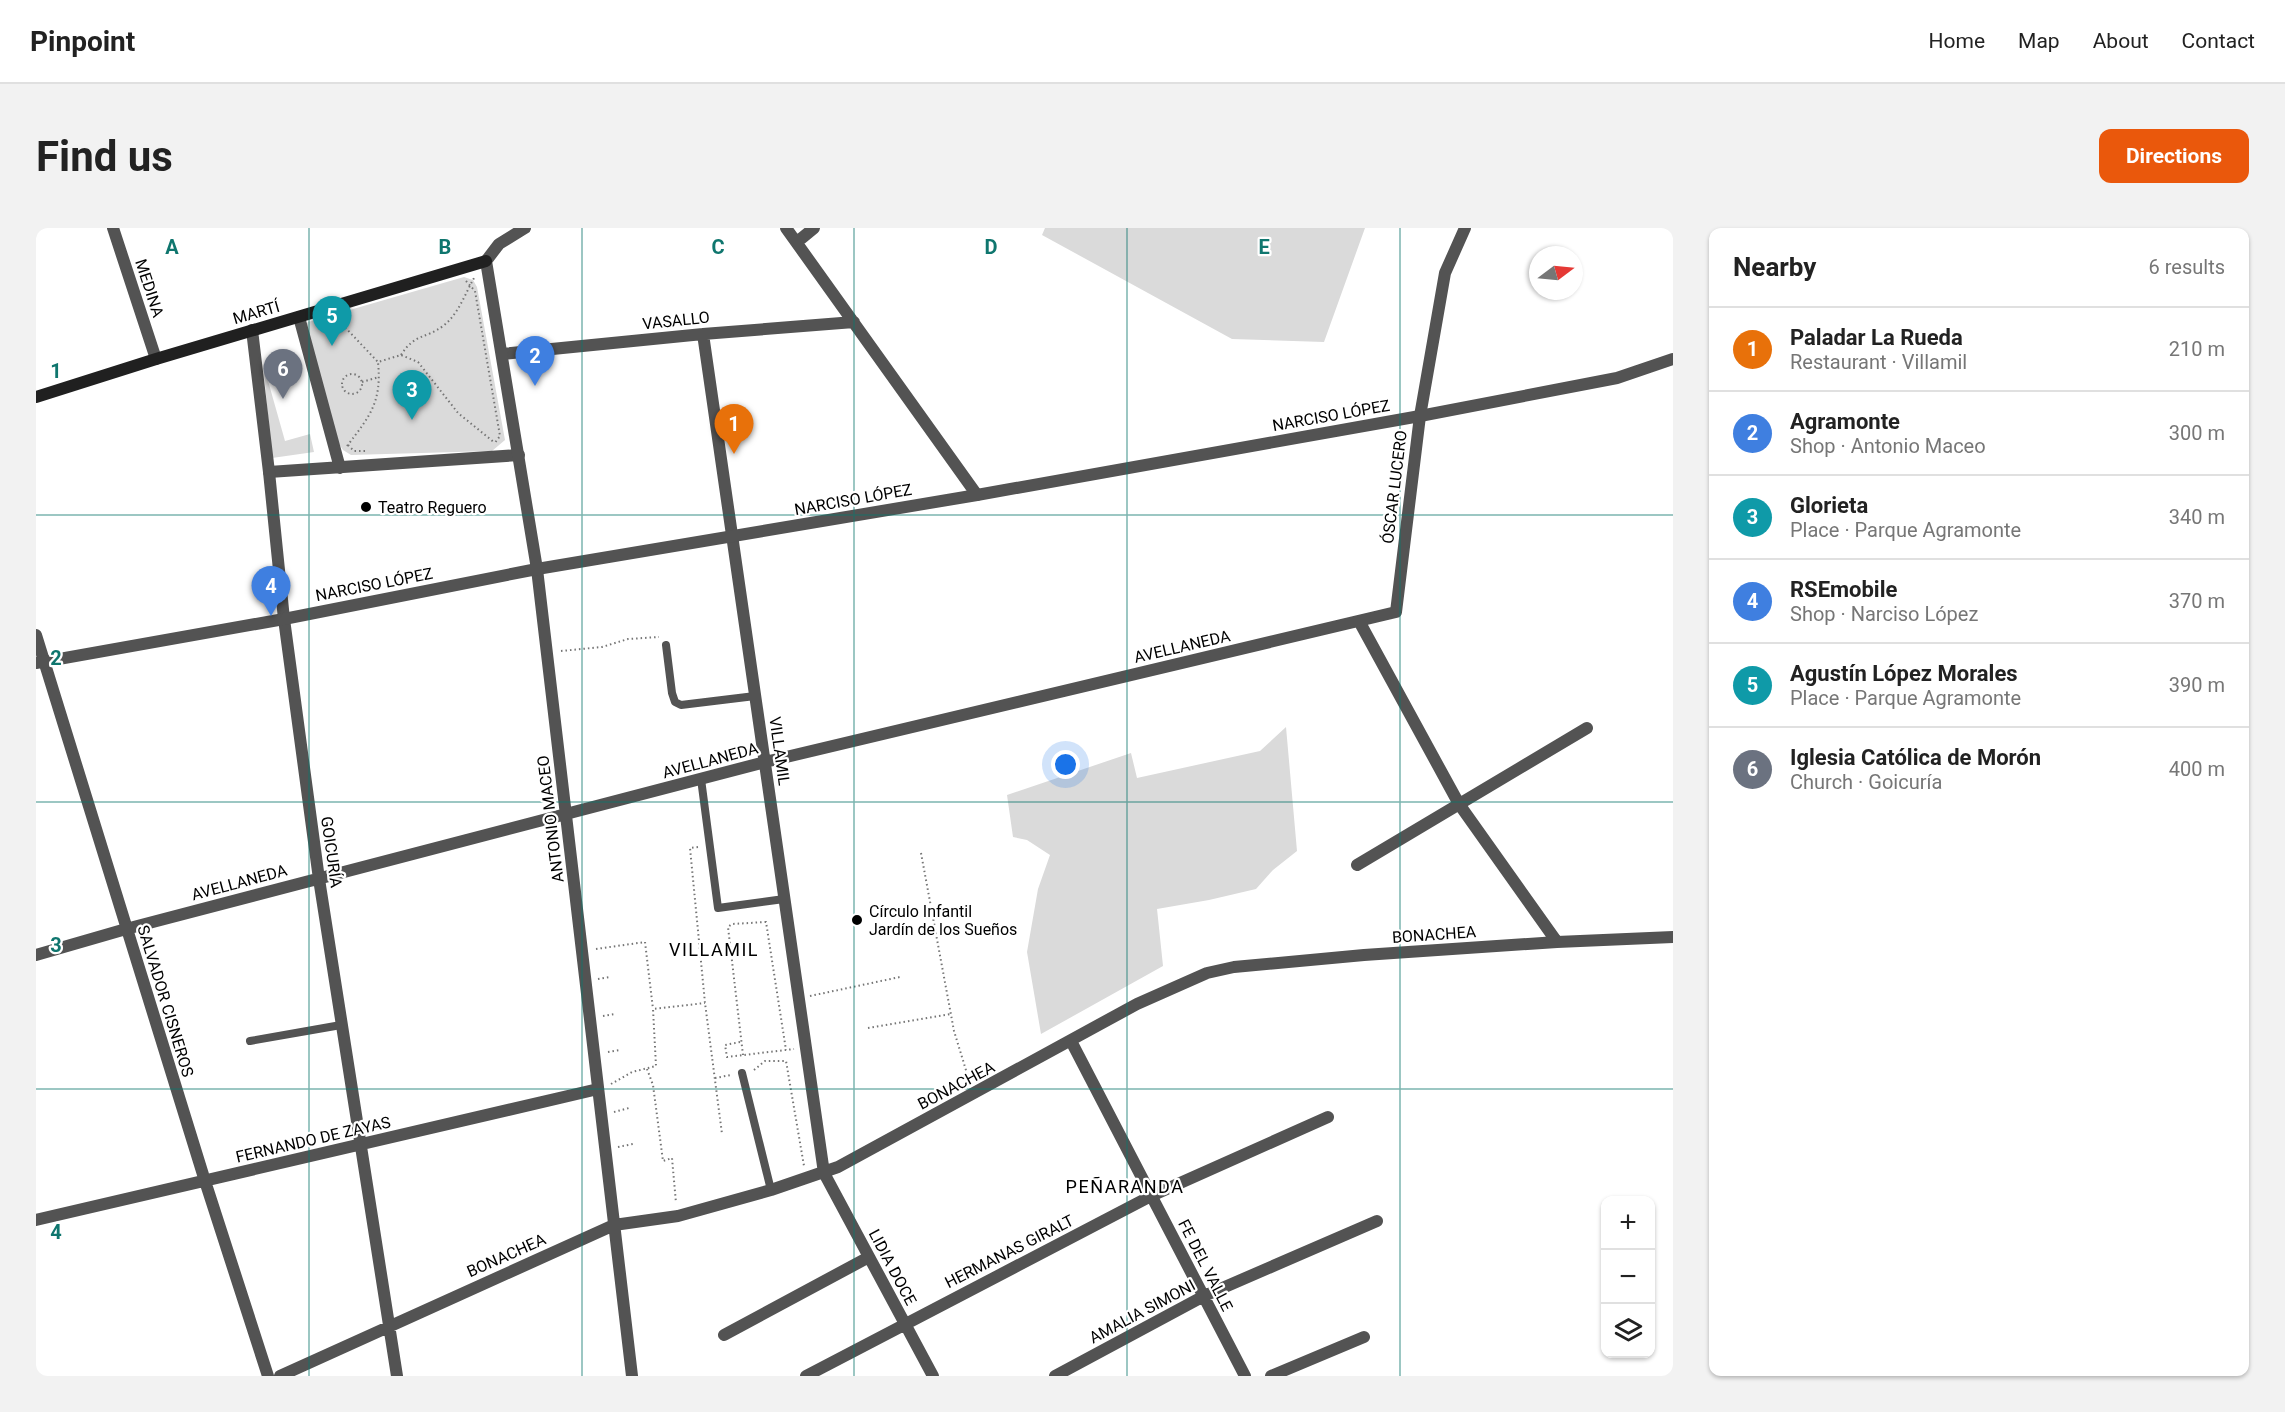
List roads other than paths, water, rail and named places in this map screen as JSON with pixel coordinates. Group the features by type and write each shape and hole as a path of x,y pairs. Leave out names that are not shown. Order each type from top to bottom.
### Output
{"main road":[{"name":"MARTÍ","path":"36,397 486,261"}],"street":[{"name":"MEDINA","path":"113,228 156,359"},
{"path":"486,261 499,244 525,228"},
{"path":"786,228 977,495"},
{"path":"796,242 814,228"},
{"name":"ÓSCAR LUCERO","path":"1396,612 1420,416 1445,273 1466,228"},
{"name":"ANTONIO MACEO","path":"486,261 537,569 632,1376"},
{"path":"299,317 339,463"},
{"name":"VASALLO","path":"502,354 854,322"},
{"name":"GOICURÍA","path":"252,330 284,620 319,879 397,1376"},
{"name":"VILLAMIL","path":"703,334 824,1173"},
{"name":"NARCISO LÓPEZ","path":"40,662 284,620 537,569 977,495 1420,416 1617,378 1673,359"},
{"path":"269,472 339,463 519,455"},
{"name":"AVELLANEDA","path":"36,955 126,929 765,762 1396,612"},
{"path":"1359,621 1459,804 1557,942"},
{"name":"SALVADOR CISNEROS","path":"36,635 40,662 268,1376"},
{"path":"1357,865 1587,728"},
{"name":"BONACHEA","path":"280,1376 614,1225 678,1216 824,1173 1147,999 1207,973 1234,967 1557,942 1673,937"},
{"name":"FE DEL VALLE","path":"1071,1041 1245,1376"},
{"name":"FERNANDO DE ZAYAS","path":"36,1220 598,1089"},
{"name":"HERMANAS GIRALT","path":"806,1376 1151,1196 1328,1117"},
{"name":"LIDIA DOCE","path":"824,1173 933,1376"},
{"name":"AMALIA SIMONI","path":"1055,1376 1204,1296 1377,1221"},
{"path":"724,1335 869,1257"},
{"path":"1271,1376 1364,1336"}],"lane":[{"path":"666,645 675,702 681,705 755,696"},
{"path":"701,779 718,908 784,899"},
{"path":"250,1041 341,1025"},
{"path":"742,1073 771,1190"}],"place":[{"name":"Agustín López Morales","path":"332,346"},
{"name":"Agramonte","path":"535,386"},
{"name":"Iglesia Católica de Morón","path":"283,399"},
{"name":"Glorieta","path":"412,420"},
{"name":"Paladar La Rueda","path":"734,454"},
{"name":"Teatro Reguero","path":"366,507"},
{"name":"RSEmobile","path":"271,616"},
{"name":"Círculo Infantil Jardín de los Sueños","path":"857,920"}],"district":[{"name":"VILLAMIL","path":"714,950"},
{"name":"PEÑARANDA","path":"1125,1187"}]}
